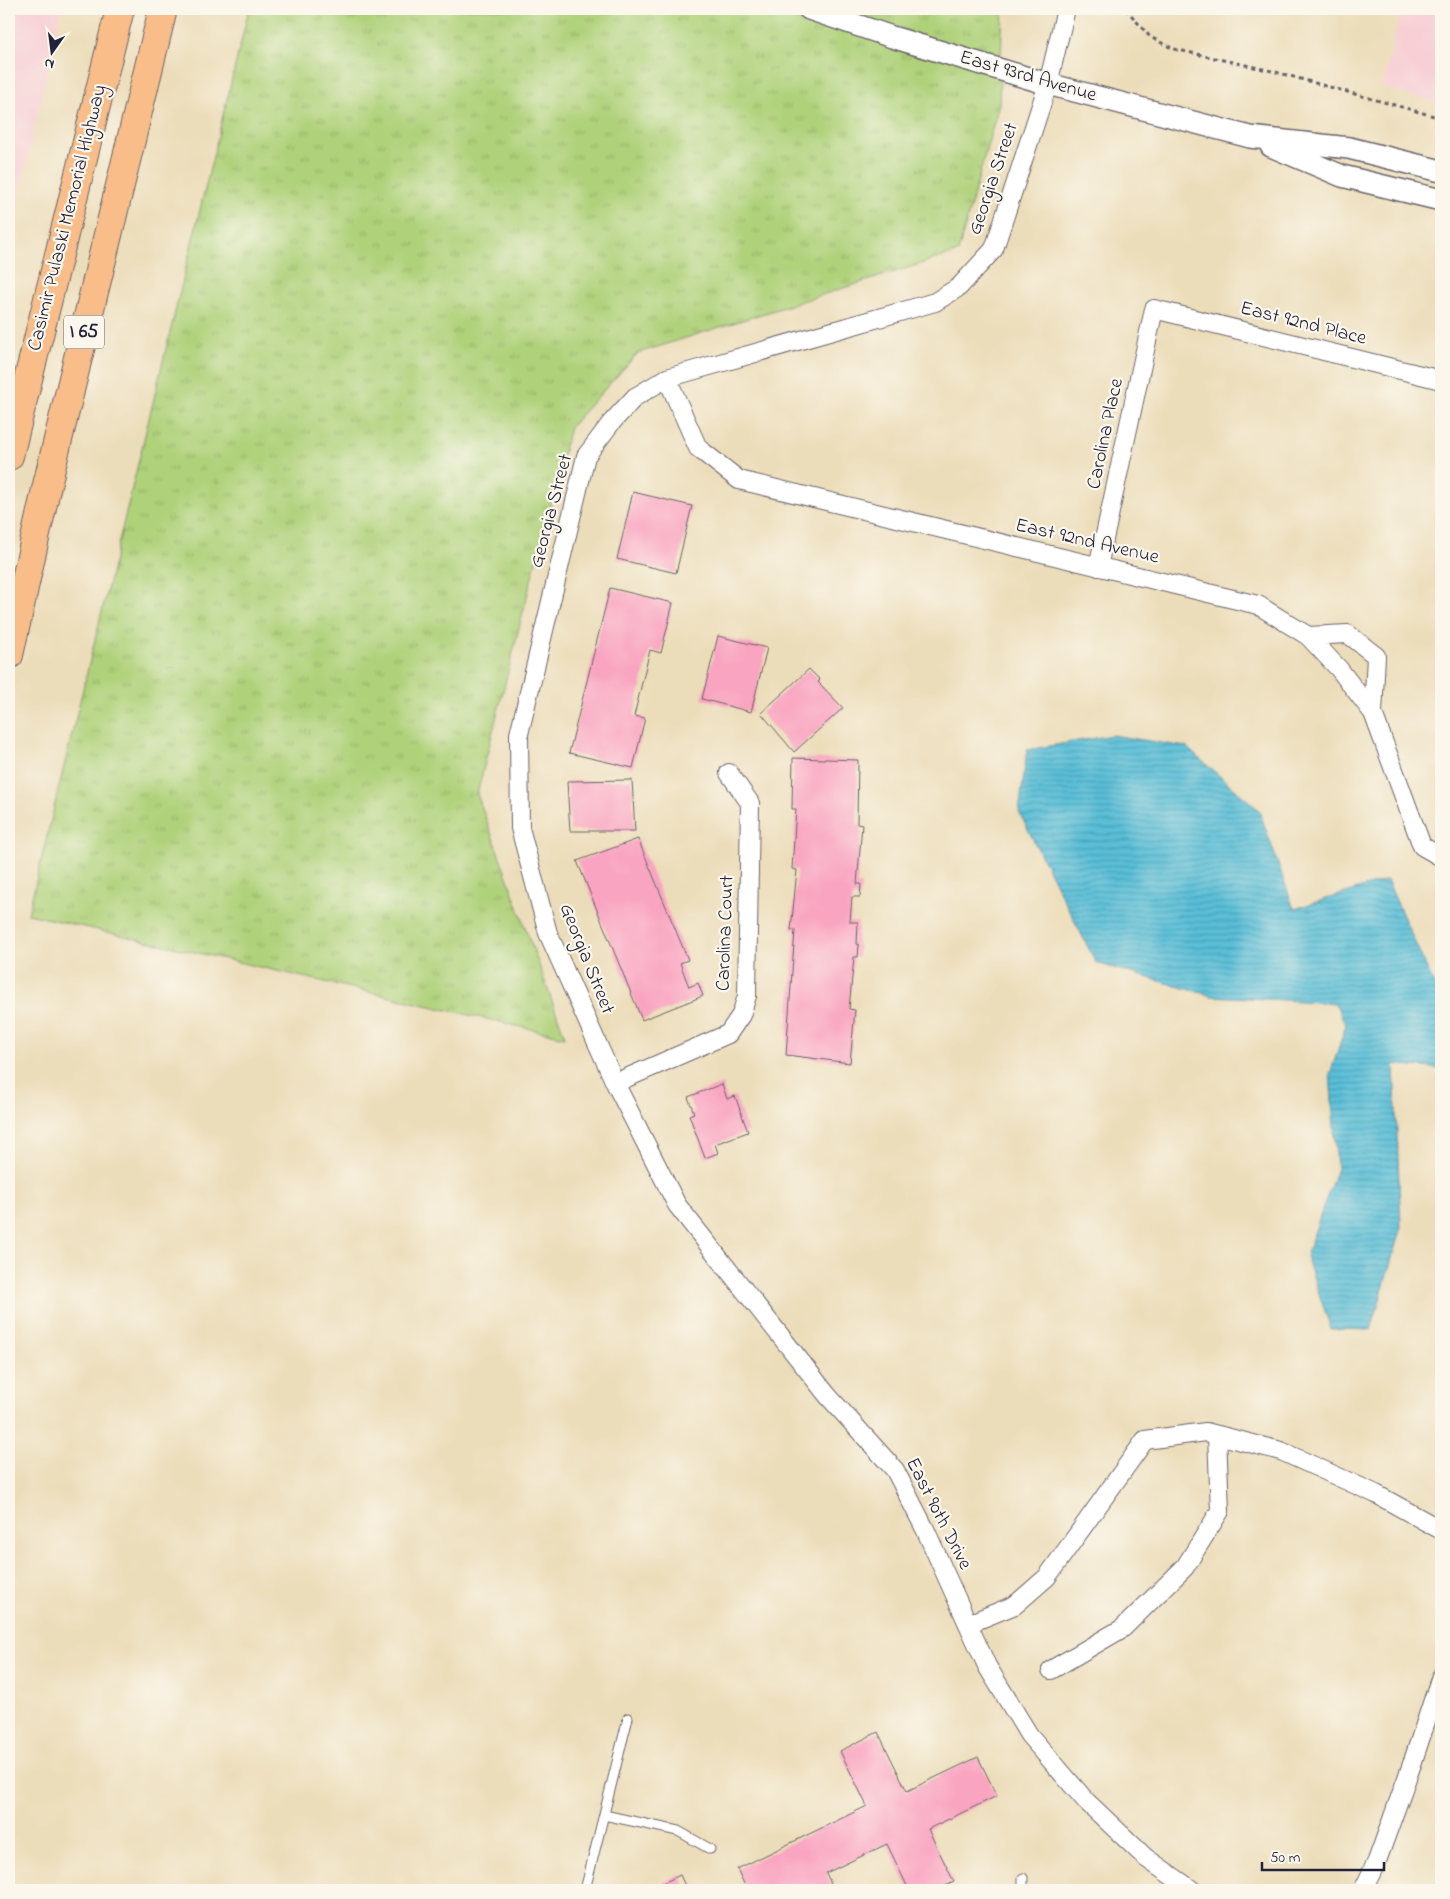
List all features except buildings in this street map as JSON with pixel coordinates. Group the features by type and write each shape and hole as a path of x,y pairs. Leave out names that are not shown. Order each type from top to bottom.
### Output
{"highway":[{"name":"Casimir Pulaski Memorial Highway","path":"9,456 120,9"},
{"name":"I 65","path":"9,655 47,485 163,9"}],"street":[{"name":"East 93rd Avenue","path":"809,9 892,37 1048,84 1250,137 1342,176 1441,200"},
{"name":"Georgia Street","path":"649,1149 615,1083 548,933 520,828 520,734 586,456 611,422 634,397 667,378 935,302 959,287 994,249 1048,84 1066,9"},
{"name":"East 93rd Avenue","path":"1250,137 1349,148 1441,171"},
{"name":"East 92nd Place","path":"1154,309 1441,380"},
{"name":"Carolina Place","path":"1098,567 1154,309"},
{"name":"East 92nd Avenue","path":"667,378 698,448 739,480 1258,605 1308,636 1339,670 1373,713 1422,846"},
{"path":"1308,636 1348,634 1376,656 1373,713"},
{"name":"Carolina Court","path":"615,1083 728,1034 740,1015 747,996 750,803 730,773"},
{"path":"1422,846 1441,839"},
{"path":"1422,846 1441,857"},
{"name":"East 90th Drive","path":"649,1149 677,1205 718,1260 828,1396 895,1470 988,1666 1030,1735 1086,1801 1146,1858 1192,1890"},
{"path":"968,1624 1015,1605 1047,1577 1145,1440 1206,1432 1281,1451 1376,1494 1441,1530"},
{"path":"1051,1670 1123,1628 1185,1567 1220,1511 1217,1435"},
{"path":"1363,1890 1377,1861 1441,1676"}],"lane":[{"path":"585,1890 628,1718"},
{"path":"604,1815 678,1831 710,1849"},
{"path":"1023,1878 1023,1890"}],"path":[{"path":"1126,9 1150,37 1174,49 1272,71 1441,118"}],"shaded area":[{"path":"9,9 61,9 9,241"},
{"path":"1402,9 1441,9 1441,104 1382,87"}],"green space":[{"path":"249,9 1003,9 999,104 958,252 638,353 570,427 477,794 565,1037 28,914"}],"water":[{"path":"1112,735 1186,747 1259,810 1294,909 1387,880 1441,1000 1441,1069 1394,1064 1401,1227 1371,1330 1331,1329 1306,1256 1337,1168 1330,1074 1346,1025 1335,1003 1212,996 1096,963 1019,812 1027,750"}]}
